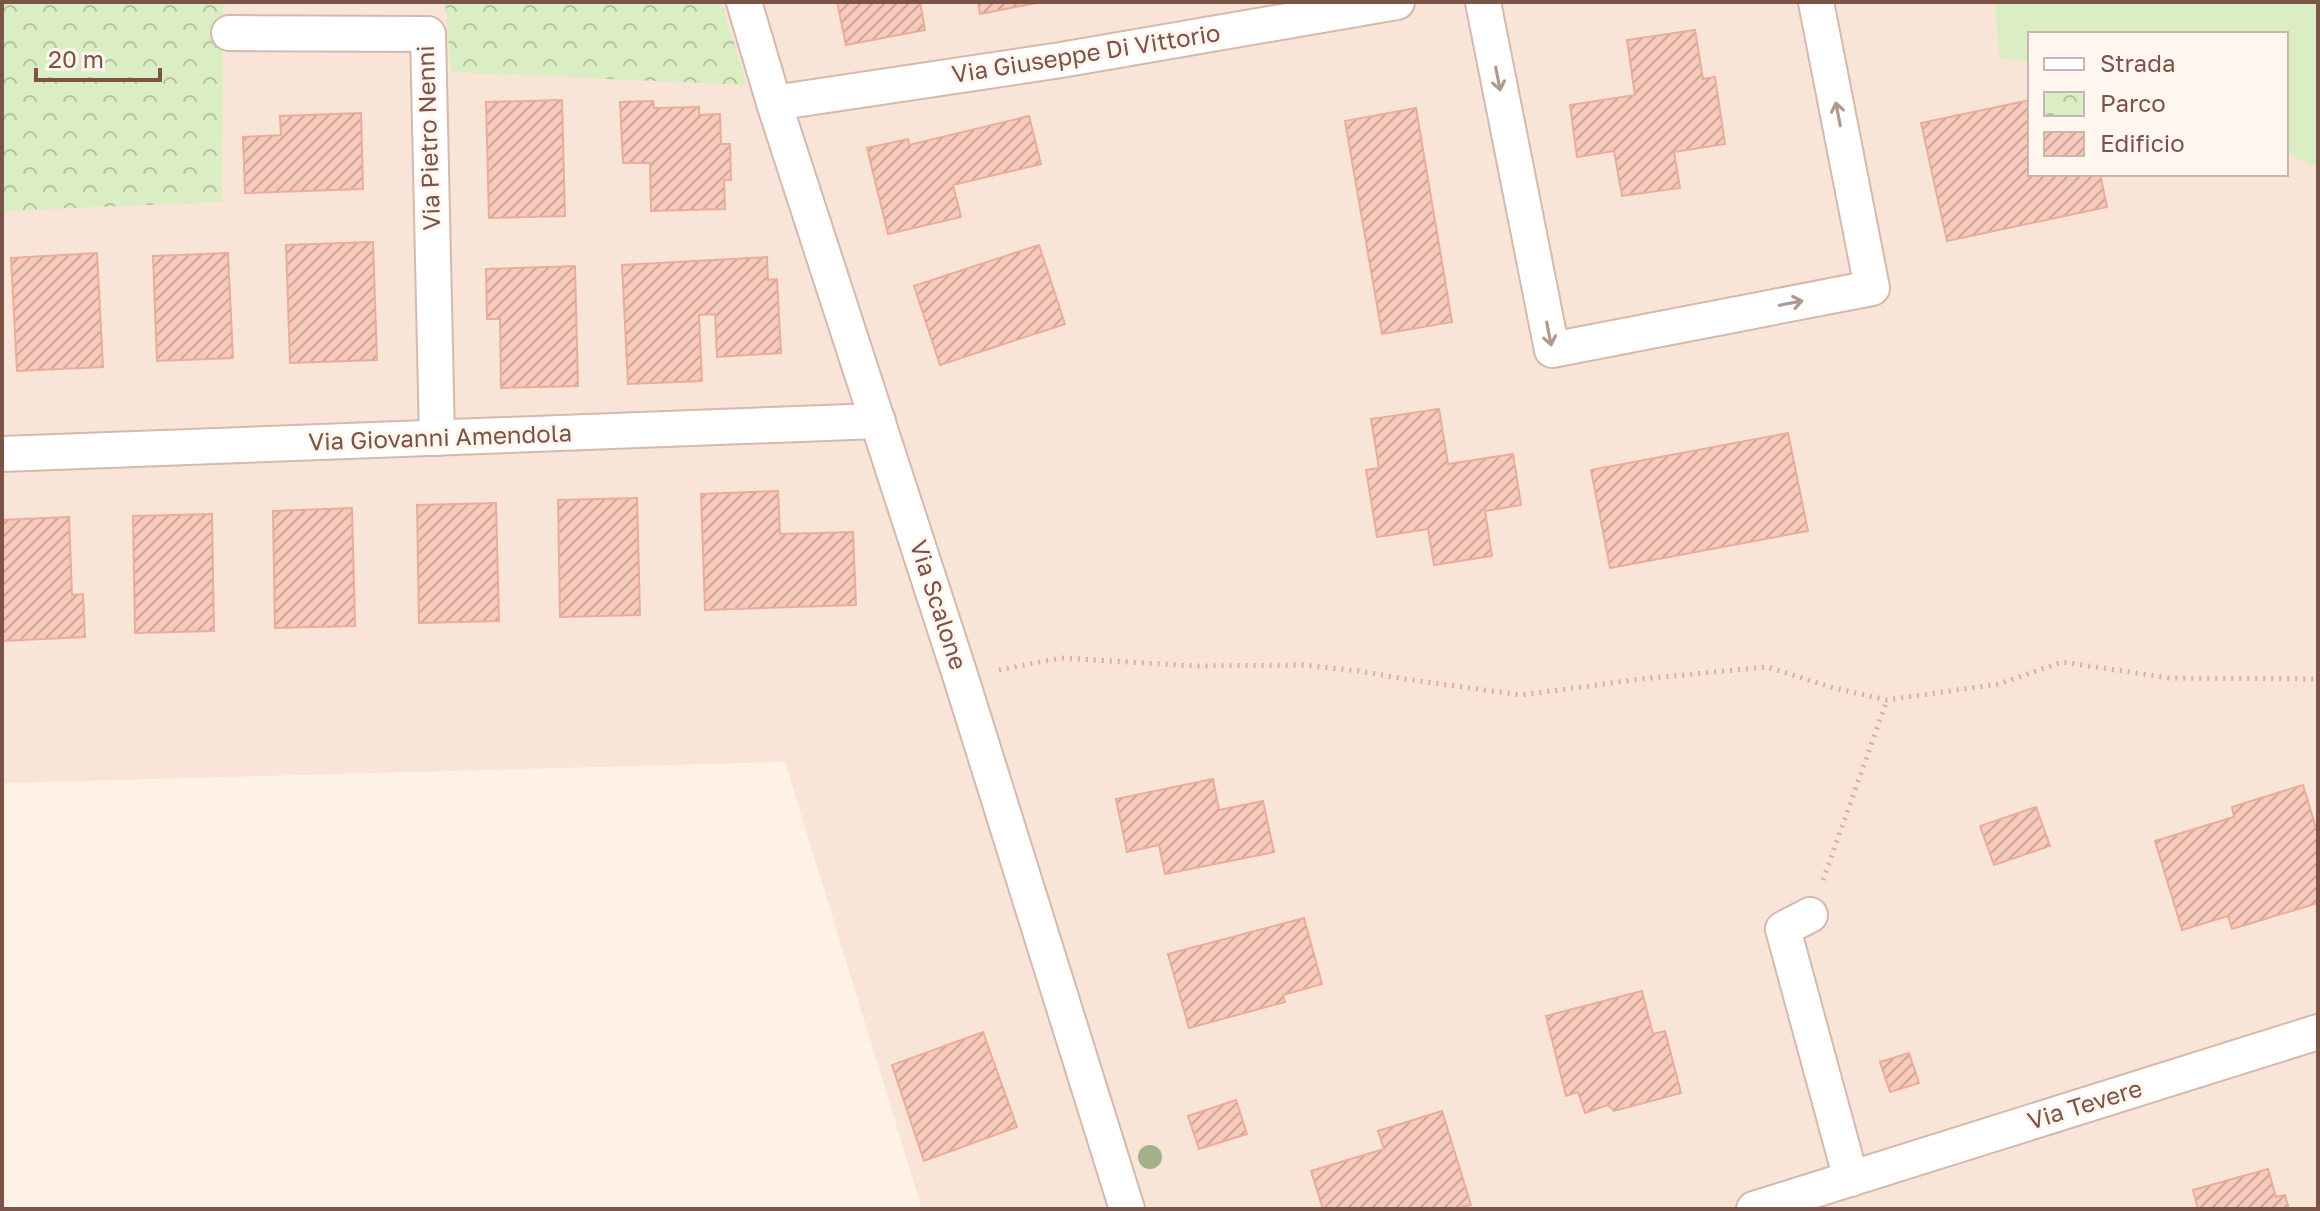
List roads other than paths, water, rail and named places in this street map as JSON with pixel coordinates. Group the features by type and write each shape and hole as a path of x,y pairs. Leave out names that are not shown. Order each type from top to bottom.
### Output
{"street":[{"name":"Via Scalone","path":"744,2 1127,1209"},
{"name":"Via Giuseppe Di Vittorio","path":"774,103 1061,60 1397,2"},
{"path":"1483,2 1552,350 1872,288 1816,2"},
{"name":"Via Pietro Nenni","path":"229,33 428,34 437,438"},
{"name":"Via Giovanni Amendola","path":"2,454 878,421"},
{"path":"1796,922 1851,1179"},
{"name":"Via Tevere","path":"1754,1209 2318,1032"}]}
